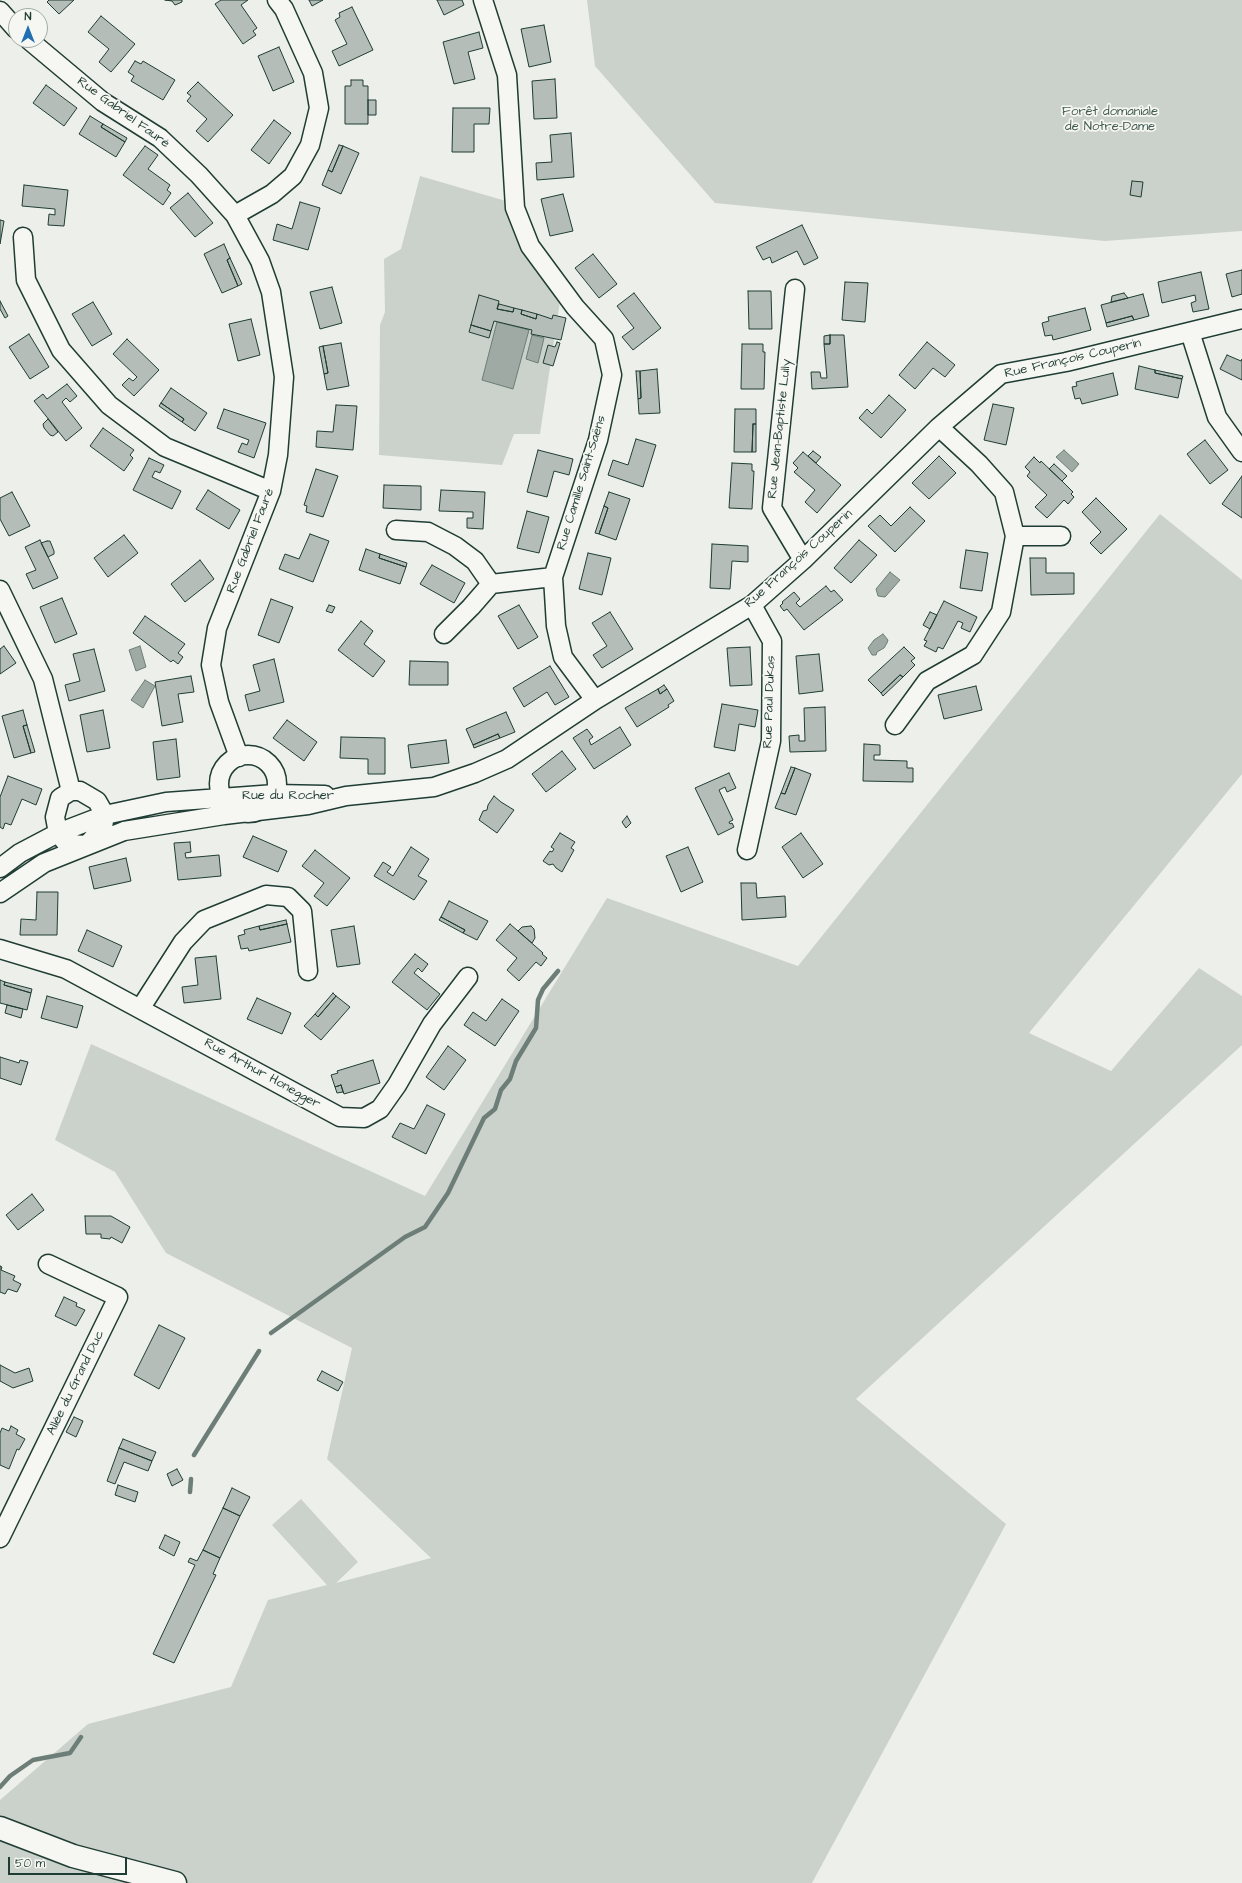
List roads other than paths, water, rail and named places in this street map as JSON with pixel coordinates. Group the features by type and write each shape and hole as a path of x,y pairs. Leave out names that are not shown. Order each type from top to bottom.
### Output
{"street":[{"path":"235,215 272,194 293,176 310,145 319,108 313,73 284,9 277,0"},
{"name":"Rue Camille Saint-Saëns","path":"483,0 507,75 515,208 530,246 575,307 604,339 612,375 598,440 553,577 556,626 563,657 595,700"},
{"path":"0,11 8,20"},
{"name":"Rue Gabriel Fauré","path":"39,48 103,102 160,138 199,175 235,215 260,261 270,292 284,377 278,455 271,491 217,628 211,665 219,702 239,757"},
{"path":"23,238 26,280 61,350 109,405 165,447 271,491"},
{"name":"Rue Jean-Baptiste Lully","path":"794,289 772,508 803,560"},
{"name":"Rue François Couperin","path":"346,796 434,787 475,773 508,758 595,700 752,605 803,560 939,427 1001,374 1066,362 1242,319"},
{"path":"1190,332 1217,417 1242,452"},
{"path":"895,725 927,681 973,655 1001,612 1015,536 1004,492 979,464 939,427"},
{"path":"396,530 428,532 455,546 475,561 491,584"},
{"path":"1015,536 1061,536"},
{"path":"444,634 471,608 491,584 553,577"},
{"path":"3,602 43,679 71,791"},
{"name":"Rue Paul Dukas","path":"747,850 771,733 772,641 752,605"},
{"path":"253,756 266,761 270,766 276,777 275,794 266,807 251,813 244,813 231,808 222,797 219,788 221,774 225,766 239,757 253,756"},
{"path":"71,791 80,791 97,801 105,815 103,827 87,845 67,844 58,833 55,817 60,798 71,791"},
{"name":"Rue du Rocher","path":"0,868 20,853 58,833 105,815 166,802 275,794 307,793 346,796"},
{"name":"Rue du Rocher","path":"0,893 44,863 124,831 224,815 251,813 308,805 346,796"},
{"path":"140,1009 183,942 204,920 266,895 288,897 302,911 308,971"},
{"name":"Rue Arthur Honegger","path":"0,949 66,969 340,1117 364,1118 380,1109 397,1085 432,1024 468,977"},
{"name":"Allée du Grand Duc","path":"0,1538 118,1297 48,1264"},
{"path":"0,1828 74,1856 175,1883"}],"waterway":[{"path":"271,1333 405,1237 425,1227 448,1193 484,1118 495,1109 501,1090 510,1079 516,1061 536,1028 538,1000 543,989 558,971"},
{"path":"194,1455 259,1351"},
{"path":"190,1492 191,1479"},
{"path":"0,1787 10,1776 33,1760 70,1753 81,1737"}],"park label":[{"name":"Forêt domaniale de Notre-Dame","path":"1110,120"}]}
